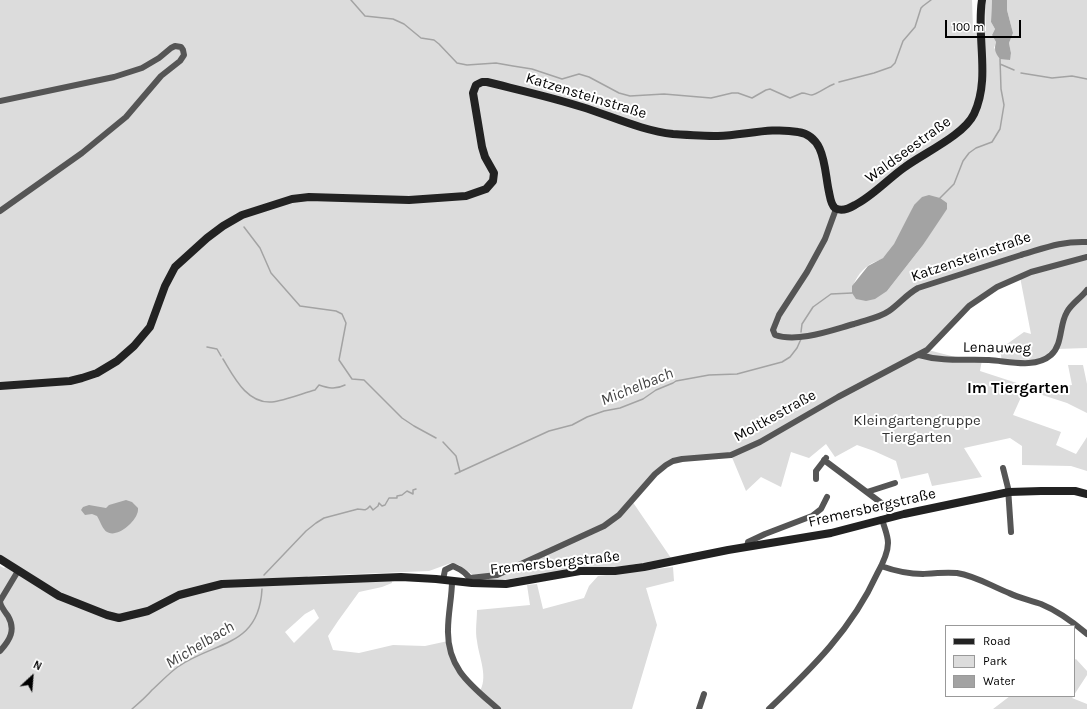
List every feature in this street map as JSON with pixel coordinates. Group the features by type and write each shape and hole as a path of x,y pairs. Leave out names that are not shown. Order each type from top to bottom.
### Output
{"street":[{"name":"Waldseestraße","path":"836,209 846,209 857,205 915,160 960,132 970,122 978,105 983,61 980,21 982,0"},
{"path":"0,101 114,77 142,68 176,46 181,47 184,50 184,55 180,62 161,76 126,117 82,153 0,211"},
{"name":"Katzensteinstraße","path":"0,386 70,381 97,373 116,361 134,346 150,327 175,267 222,226 242,215 292,199 309,196 410,200 466,196 486,189 492,182 494,173 485,157 482,147 473,93 476,85 482,82 551,98 660,132 695,136 718,136 783,130 808,134 814,139 820,146 830,196 836,209 825,239 807,272 779,315 773,330 775,335 780,337 802,337 872,318 888,311 909,293 918,288 1050,245 1069,242 1087,242"},
{"name":"Moltkestraße","path":"471,581 497,575 604,526 619,515 654,474 673,461 731,455 760,442 873,377 919,355 927,350 969,306 997,287 1031,272 1087,257"},
{"name":"Lenauweg","path":"919,355 935,359 989,360 1015,363 1036,362 1051,355 1056,349 1066,313 1085,292"},
{"path":"816,479 816,471 825,459 884,505 891,517"},
{"path":"1003,468 1009,492 1011,532"},
{"path":"867,492 895,483"},
{"name":"Fremersbergstraße","path":"0,559 59,596 106,615 119,618 148,611 179,595 222,584 400,577 506,584 580,571 627,570 747,547 831,533 882,519 1009,492 1041,491 1075,492 1087,494"},
{"path":"747,547 748,542 760,536 812,516 821,509 827,498"},
{"path":"769,709 820,659 835,642 868,593 881,566 888,544 888,536 882,519"},
{"path":"471,581 460,569 453,566 446,570 448,580 448,641 451,655 458,669 467,681 498,709"},
{"path":"881,566 915,574 946,572 966,575 1053,610 1068,619 1087,634"},
{"path":"0,651 5,646 12,632 11,622 0,602 18,571"},
{"path":"699,709 704,694"}],"green space":[{"name":"Kleingartengruppe Tiergarten","path":"0,0 972,0 973,29 986,31 986,0 992,0 991,22 995,29 992,35 996,42 994,48 1009,60 1011,53 1009,43 1013,33 1007,10 1007,0 1087,0 1087,348 1056,349 1036,362 1002,362 1000,349 1024,332 1031,334 1020,277 980,298 928,350 971,361 982,360 980,371 1026,386 1013,415 1061,432 1056,445 1076,454 1087,437 1087,471 1071,466 1022,465 1022,446 1010,438 964,448 982,477 932,486 928,473 901,479 896,461 857,445 835,457 826,444 809,458 791,452 781,487 761,477 746,491 731,455 673,461 666,465 632,501 671,558 612,568 582,568 489,582 485,574 473,575 459,565 451,563 429,571 308,576 301,585 391,577 392,583 382,587 359,592 328,636 333,650 359,653 393,645 425,646 448,641 451,655 479,693 482,687 483,674 476,637 477,610 530,605 527,585 537,584 543,609 584,598 589,586 598,576 673,567 674,581 646,588 657,625 632,709 0,709 0,566 4,568 11,563 0,556","holes":["914,205 934,227 923,245 887,291 852,293 855,281 863,270 883,258 888,253 901,233","314,609 319,618 294,643 285,632 305,614"]},
{"path":"1068,365 1083,365 1087,384 1087,413 1067,403 1027,390 1028,385 1054,387 1072,385"},
{"path":"1075,660 1087,671 1087,675 1075,693"},
{"path":"1009,697 1073,697 1072,698 1087,704 1087,709 993,709"}],"water":[{"path":"992,0 1007,0 1007,10 1013,33 1009,43 1011,53 1010,60 1000,59 995,51 996,42 992,35 995,29 991,22"},
{"path":"929,195 940,198 947,203 947,209 923,245 887,291 875,299 866,301 856,299 852,293 852,286 868,266 883,258 894,244 914,205 922,197"},
{"path":"126,500 132,502 138,508 138,512 135,518 125,529 115,533 107,532 97,516 92,514 85,515 81,510 83,507 89,505 106,508 109,505"}],"waterway":[{"path":"351,0 365,16 393,19 404,24 421,38 434,40 457,63 467,65 496,63 532,69 562,79 579,74 589,77 619,93 630,96 664,94 711,98 738,93 752,98 770,89 790,98 802,93 814,95 834,84"},
{"path":"839,82 891,67 895,63 903,41 915,27 921,8 931,0"},
{"name":"Michelbach","path":"940,198 954,184 963,161 969,153 976,148 992,142 1000,129 1004,105 1001,89 1000,59"},
{"path":"1000,64 1014,70"},
{"path":"1021,73 1052,78 1072,76 1087,79"},
{"path":"244,227 260,248 271,273 300,306 336,311 342,314 346,323 339,360 352,379 364,380 402,418 436,438"},
{"name":"Michelbach","path":"801,332 802,324 813,307 831,294 852,293"},
{"name":"Michelbach","path":"455,474 549,431 572,425 587,417 604,411 620,408 643,399 656,390 676,381 709,375 737,374 782,362 790,357 797,348 801,339"},
{"path":"207,347 217,349 221,356"},
{"path":"223,359 242,388 255,399 263,401 272,402 288,399 315,390 319,385 332,388 338,388 345,385"},
{"path":"443,442 456,456 460,472"},
{"name":"Michelbach","path":"264,575 306,531 324,518 358,509 365,510 370,506 373,510 379,503 382,506 385,505 389,498 397,498 397,496 402,495 407,491 413,494 413,490 416,489"},
{"name":"Michelbach","path":"132,709 179,666 193,658 234,640 244,632 253,622 259,608 262,589"}],"district":[{"name":"Im Tiergarten","path":"1018,388"}]}
